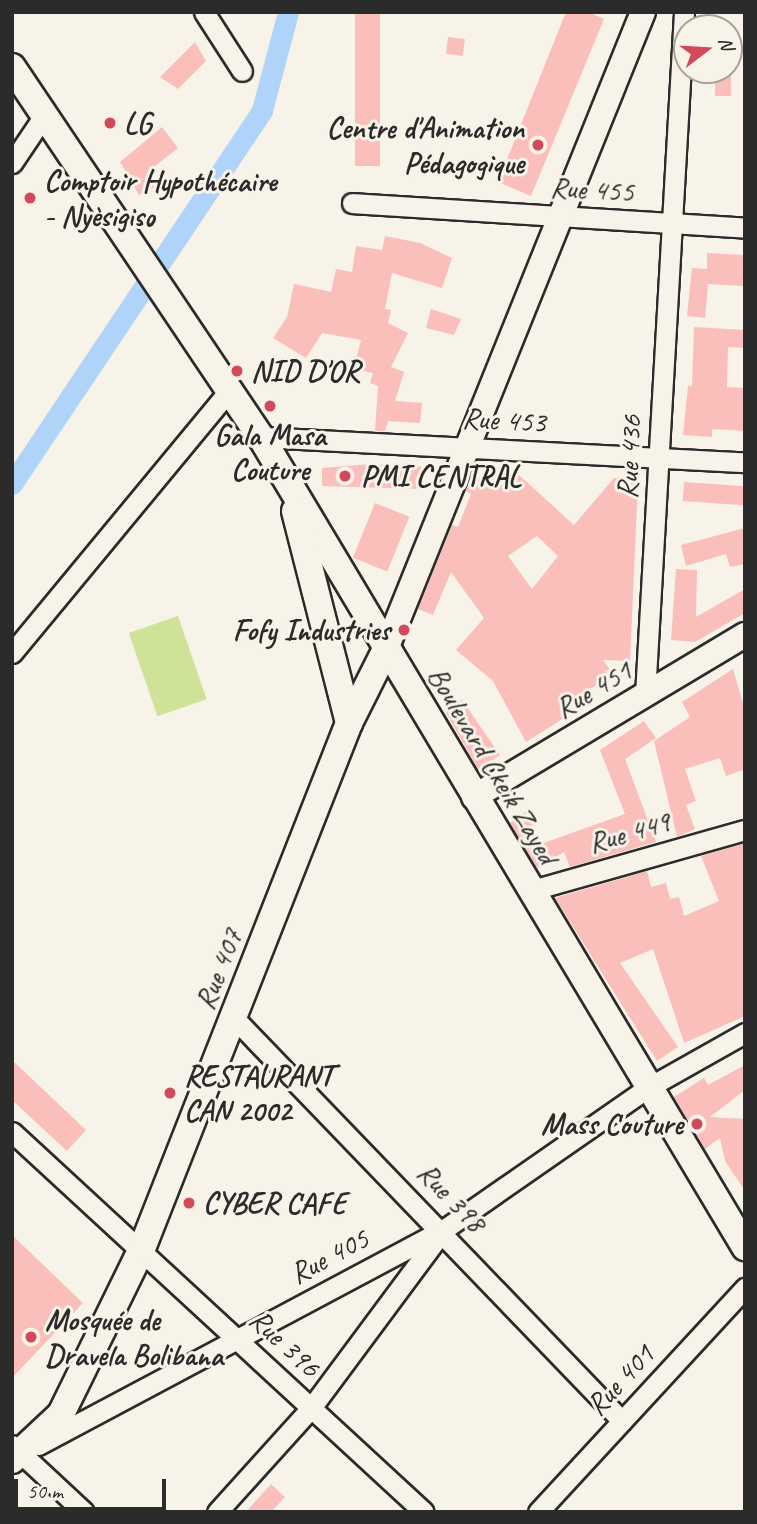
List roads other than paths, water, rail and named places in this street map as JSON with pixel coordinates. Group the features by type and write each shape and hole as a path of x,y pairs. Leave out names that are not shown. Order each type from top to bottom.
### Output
{"main road":[{"name":"Boulevard Ckeik Zayed","path":"12,67 43,117 261,436 529,891 745,1247"},
{"path":"287,480 349,723"},
{"name":"Rue 407","path":"15,1453 61,1414 141,1251 235,1019 349,723 386,649"}],"street":[{"path":"204,12 242,71"},
{"path":"386,649 643,12"},
{"name":"Rue 436","path":"645,695 684,12"},
{"path":"12,163 43,117"},
{"name":"Rue 455","path":"352,202 560,219 745,228"},
{"path":"12,653 229,391"},
{"name":"Rue 453","path":"261,436 745,462"},
{"name":"Rue 451","path":"474,797 745,635"},
{"name":"Rue 449","path":"529,891 745,830"},
{"name":"Rue 398","path":"235,1019 443,1230 622,1421"},
{"name":"Rue 405","path":"15,1453 443,1230 649,1087 740,1039"},
{"name":"Rue 396","path":"12,1132 424,1512"},
{"path":"217,1512 312,1408 443,1230"},
{"name":"Rue 401","path":"538,1512 745,1289"},
{"path":"15,1453 84,1512"}],"waterway":[{"path":"12,484 262,110 288,12"}],"place":[{"name":"LG","path":"110,123"},
{"name":"Centre d'Animation Pédagogique","path":"538,145"},
{"name":"Comptoir Hypothécaire - Nyèsigiso","path":"30,198"},
{"name":"NID D'OR","path":"237,371"},
{"name":"Gala Masa Couture","path":"270,406"},
{"name":"PMI CENTRAL","path":"345,476"},
{"name":"Fofy Industries","path":"404,630"},
{"name":"RESTAURANT CAN 2002","path":"170,1093"},
{"name":"Mass Couture","path":"697,1124"},
{"name":"CYBER CAFE","path":"189,1203"},
{"name":"Mosquée de Dravela Bolibana","path":"31,1337"}]}
